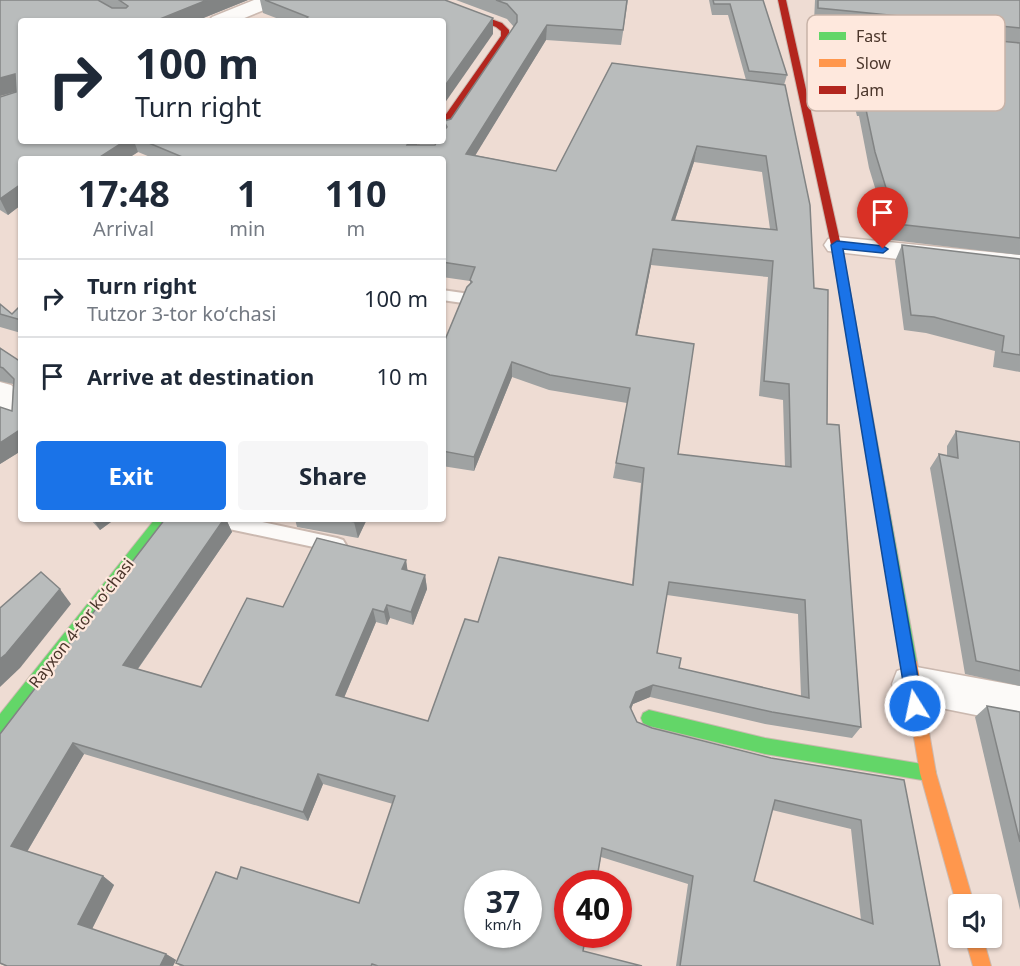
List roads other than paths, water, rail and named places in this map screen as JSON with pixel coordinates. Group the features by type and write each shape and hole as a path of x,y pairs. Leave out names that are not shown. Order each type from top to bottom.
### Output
{"street":[{"path":"227,18 272,0"},
{"path":"432,0 499,25 504,30 505,36 446,122"},
{"path":"782,0 795,29 807,91"},
{"path":"811,111 837,245 928,773 962,894"},
{"path":"837,245 1020,264"},
{"path":"0,393 18,409"},
{"name":"Rayxon 4-tor koʻchasi","path":"0,727 152,523"},
{"path":"911,684 1020,705"},
{"path":"649,718 765,746 928,773"},
{"path":"977,948 982,966"}],"lane":[{"path":"446,296 463,298"},
{"path":"229,522 351,548"}]}
